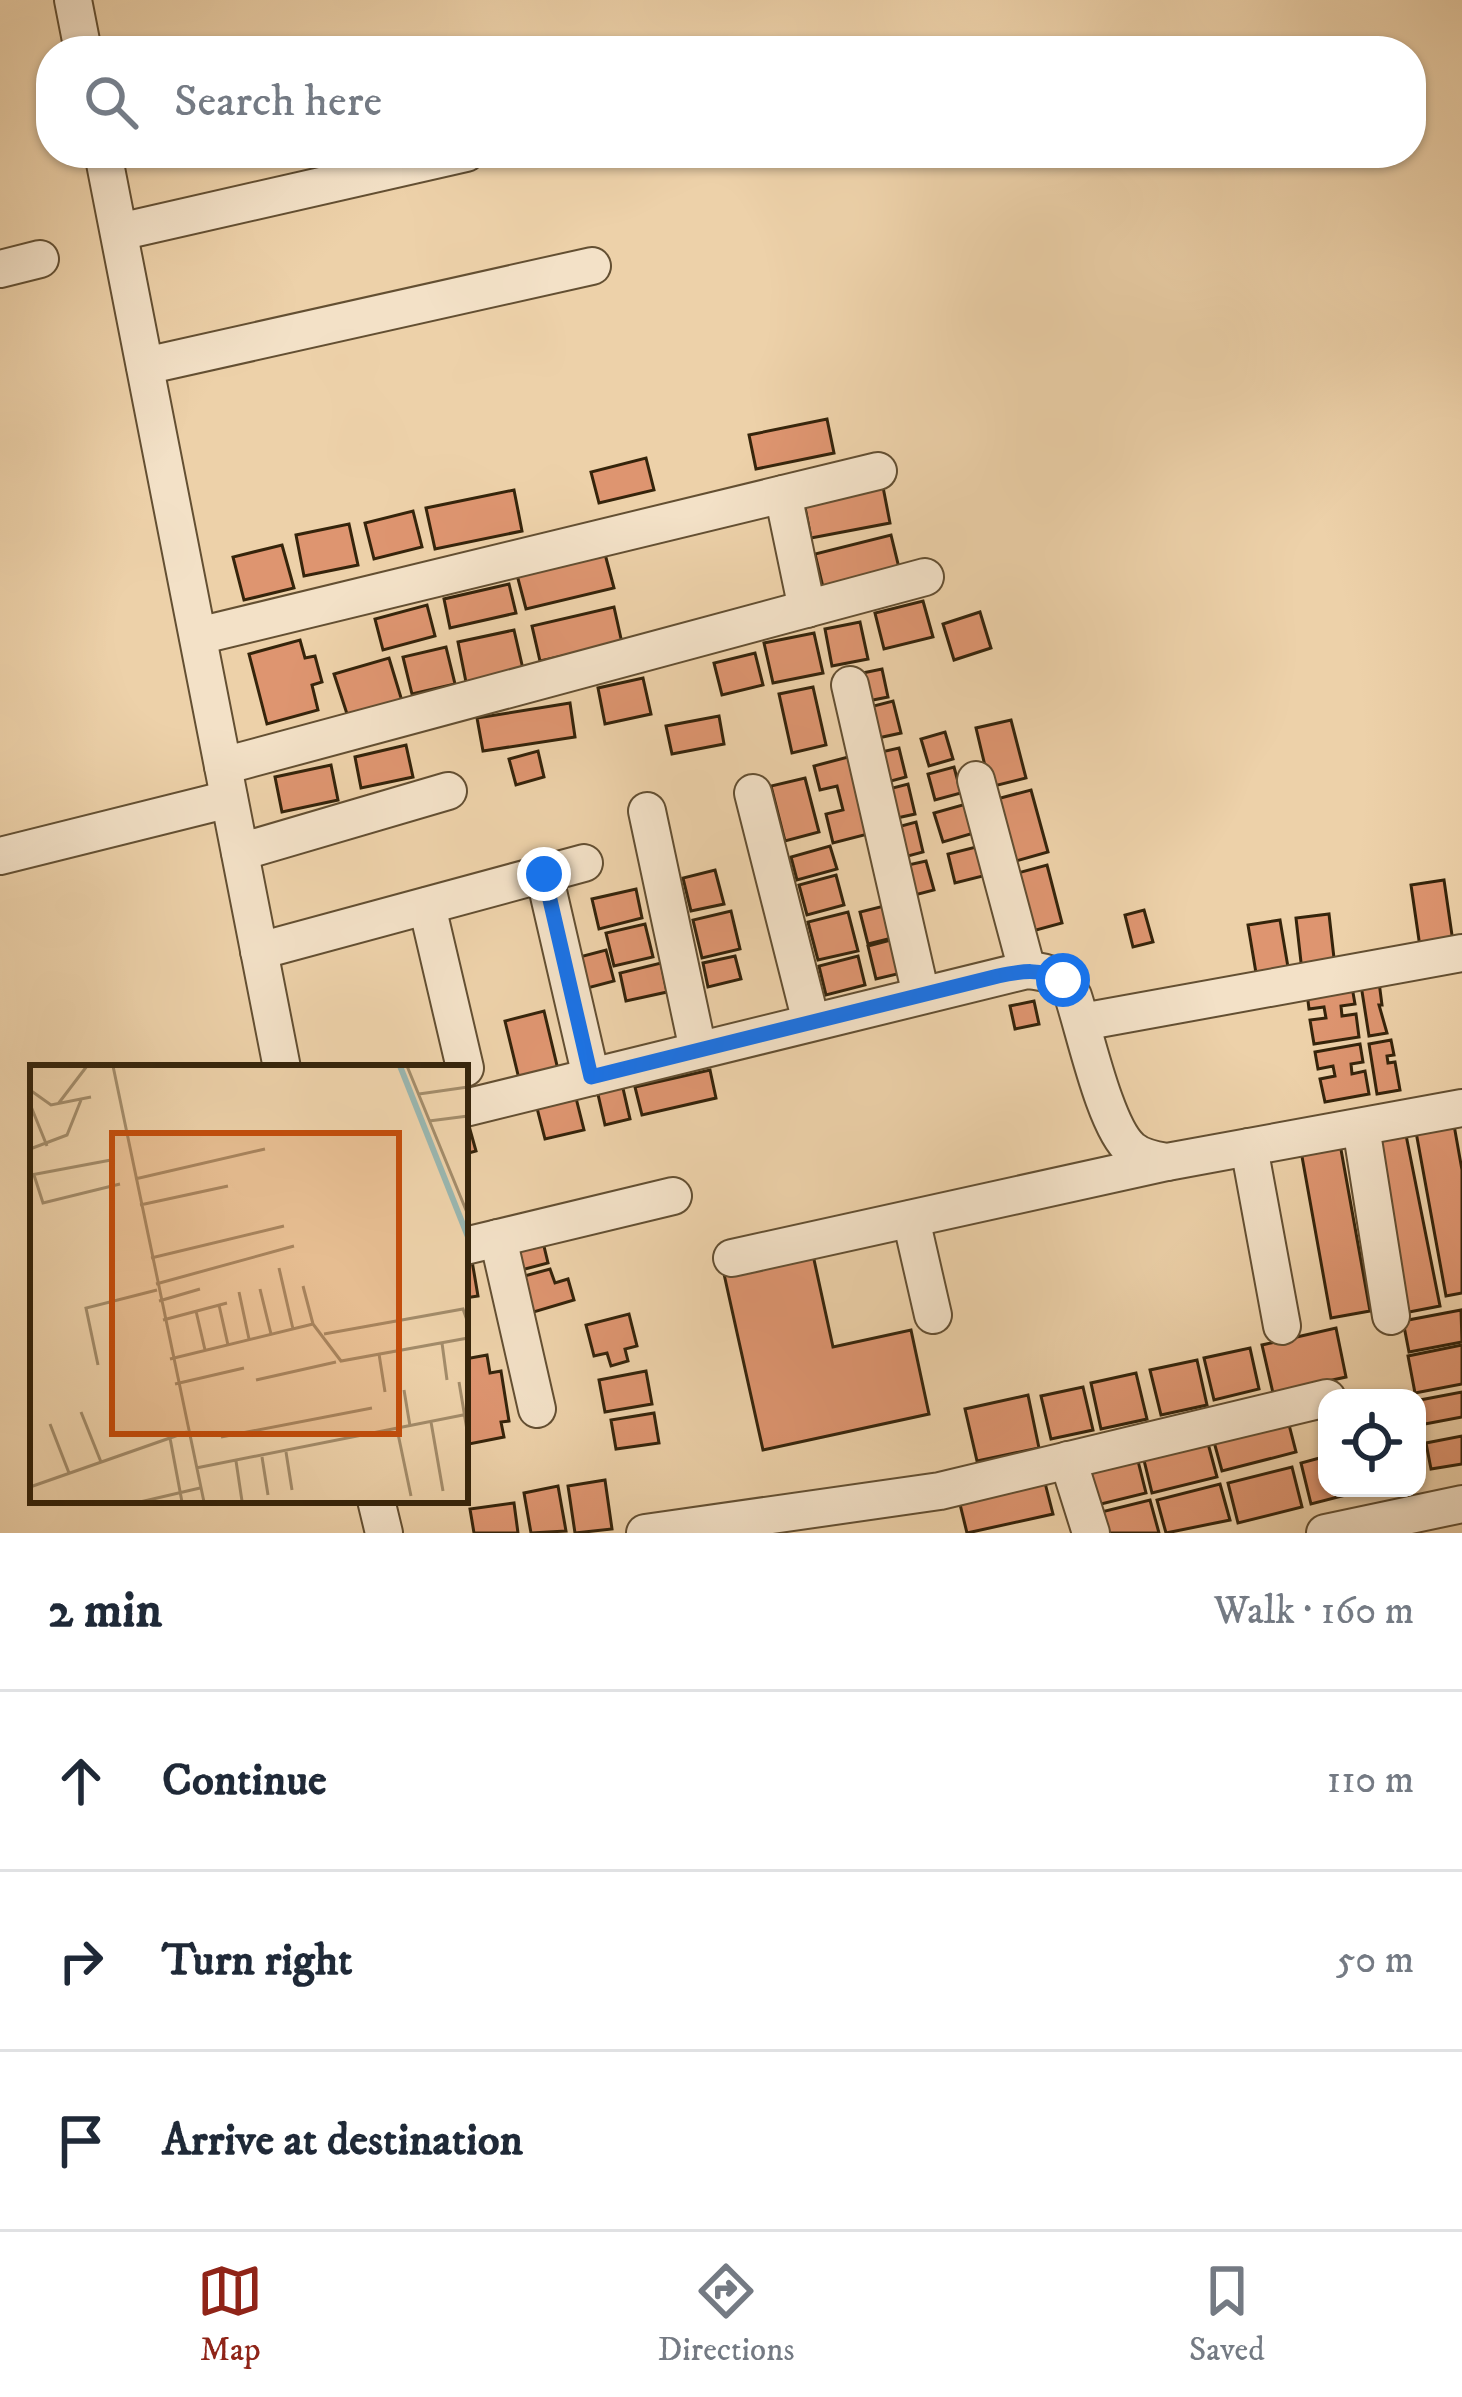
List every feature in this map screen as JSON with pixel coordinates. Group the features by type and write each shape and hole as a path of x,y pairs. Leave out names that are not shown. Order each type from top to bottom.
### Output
{"street":[{"path":"74,0 80,36"},
{"path":"107,168 281,1065"},
{"path":"119,232 400,168"},
{"path":"0,268 40,259"},
{"path":"145,367 592,266"},
{"path":"198,637 878,471"},
{"path":"782,494 806,609"},
{"path":"0,856 226,782 925,577"},
{"path":"850,685 921,995"},
{"path":"976,780 1027,970"},
{"path":"240,852 448,791"},
{"path":"753,793 811,1022"},
{"path":"647,811 698,1050"},
{"path":"259,951 584,863"},
{"path":"544,874 591,1077"},
{"path":"427,906 464,1065"},
{"path":"1082,1022 1462,953"},
{"path":"469,1107 1027,970 1049,972 1063,980 1120,1136 1133,1151 1168,1162"},
{"path":"732,1258 1168,1162 1462,1108"},
{"path":"1361,1126 1391,1316"},
{"path":"1249,1148 1282,1326"},
{"path":"537,1408 482,1242 673,1196"},
{"path":"911,1219 933,1315"},
{"path":"667,1531 940,1491 1318,1400"},
{"path":"1068,1460 1090,1533"},
{"path":"1340,1531 1456,1515"}],"building":[{"path":"827,419 834,453 756,469 749,435"},
{"path":"646,458 654,490 599,503 591,472"},
{"path":"883,487 890,523 811,538 804,502"},
{"path":"514,490 522,531 435,549 426,508"},
{"path":"413,511 422,547 374,559 365,523"},
{"path":"349,524 358,565 304,576 296,535"},
{"path":"891,535 899,568 823,587 815,554"},
{"path":"282,545 294,588 244,600 233,557"},
{"path":"605,554 614,588 526,609 517,575"},
{"path":"509,584 516,613 450,628 444,599"},
{"path":"923,601 933,637 884,649 875,613"},
{"path":"427,605 435,636 383,650 375,619"},
{"path":"614,607 622,643 540,661 532,626"},
{"path":"980,612 991,648 954,660 943,624"},
{"path":"860,622 868,659 832,666 825,629"},
{"path":"514,630 523,669 466,682 458,642"},
{"path":"814,633 823,673 773,683 764,643"},
{"path":"300,640 305,658 315,656 322,682 312,685 318,710 267,724 249,654"},
{"path":"446,647 455,684 412,694 403,657"},
{"path":"755,653 763,685 722,695 714,663"},
{"path":"389,658 402,701 348,717 334,674"},
{"path":"882,669 888,697 858,703 853,675"},
{"path":"643,678 651,714 605,724 598,688"},
{"path":"813,687 826,745 792,753 779,694"},
{"path":"893,701 901,733 869,740 862,709"},
{"path":"570,703 575,737 483,751 477,718"},
{"path":"719,716 724,744 672,754 666,726"},
{"path":"1011,720 1026,778 990,787 976,728"},
{"path":"945,732 953,759 929,766 921,739"},
{"path":"406,745 413,777 361,788 355,757"},
{"path":"899,748 906,777 880,784 872,754"},
{"path":"538,751 544,777 516,785 509,759"},
{"path":"848,757 868,834 833,843 826,814 843,810 837,786 820,790 814,766"},
{"path":"331,765 338,800 282,812 275,777"},
{"path":"954,767 961,793 935,800 928,774"},
{"path":"805,778 819,832 785,841 771,786"},
{"path":"908,784 915,814 888,820 881,791"},
{"path":"1031,790 1048,852 1009,863 993,800"},
{"path":"966,804 974,833 943,842 934,813"},
{"path":"916,822 923,852 897,859 890,829"},
{"path":"830,846 837,869 797,880 791,857"},
{"path":"976,847 983,876 955,883 948,854"},
{"path":"926,861 934,890 907,897 899,867"},
{"path":"1047,865 1062,923 1029,932 1014,874"},
{"path":"715,870 724,904 691,911 683,878"},
{"path":"836,875 844,905 807,915 799,885"},
{"path":"1444,880 1453,942 1420,947 1411,885"},
{"path":"636,889 642,918 599,929 592,899"},
{"path":"888,905 896,937 868,944 860,912"},
{"path":"1144,910 1153,942 1133,947 1125,915"},
{"path":"731,911 740,949 702,958 693,920"},
{"path":"848,912 858,951 818,960 808,922"},
{"path":"1329,914 1335,967 1302,971 1296,918"},
{"path":"1280,920 1289,973 1257,979 1248,925"},
{"path":"645,924 653,957 614,966 606,933"},
{"path":"902,937 910,971 876,979 868,946"},
{"path":"606,950 614,981 576,991 568,960"},
{"path":"735,956 741,979 708,987 703,963"},
{"path":"858,956 865,985 826,995 819,966"},
{"path":"661,963 667,992 626,1001 620,973"},
{"path":"1379,982 1387,1033 1369,1036 1361,985"},
{"path":"1352,987 1355,1004 1341,1006 1342,1016 1356,1014 1359,1037 1314,1044 1310,1020 1326,1018 1324,1007 1309,1009 1307,993"},
{"path":"1034,1001 1039,1024 1015,1029 1010,1006"},
{"path":"544,1011 559,1074 520,1083 505,1021"},
{"path":"1391,1040 1394,1055 1387,1056 1388,1063 1395,1062 1400,1090 1377,1094 1369,1044"},
{"path":"1360,1044 1363,1062 1351,1064 1352,1074 1365,1071 1369,1094 1325,1102 1320,1079 1335,1076 1333,1066 1318,1069 1315,1052"},
{"path":"710,1070 716,1098 642,1115 635,1087"},
{"path":"622,1084 630,1119 605,1125 597,1090"},
{"path":"576,1098 584,1130 545,1139 537,1108"},
{"path":"1454,1125 1462,1170 1462,1293 1446,1296 1416,1132"},
{"path":"468,1126 476,1151 468,1153"},
{"path":"1406,1135 1440,1306 1404,1313 1370,1142"},
{"path":"1340,1144 1370,1311 1331,1318 1301,1151"},
{"path":"542,1238 548,1263 510,1273 503,1249"},
{"path":"813,1255 833,1347 911,1330 929,1414 763,1450 724,1274"},
{"path":"468,1256 478,1296 468,1298"},
{"path":"550,1269 555,1283 568,1279 574,1300 527,1314 517,1278"},
{"path":"1461,1310 1462,1342 1409,1352 1403,1321"},
{"path":"629,1314 637,1346 625,1349 628,1361 611,1366 607,1353 594,1356 586,1325"},
{"path":"1336,1328 1346,1377 1273,1393 1262,1345"},
{"path":"1462,1345 1462,1384 1414,1389 1408,1356"},
{"path":"1250,1348 1259,1389 1214,1400 1204,1358"},
{"path":"487,1355 490,1373 501,1371 509,1421 501,1422 504,1437 469,1444 468,1358"},
{"path":"1197,1360 1207,1405 1161,1415 1150,1370"},
{"path":"646,1371 652,1404 605,1412 599,1380"},
{"path":"1136,1373 1147,1419 1101,1429 1091,1383"},
{"path":"1083,1387 1093,1430 1051,1439 1041,1396"},
{"path":"1462,1392 1462,1417 1426,1424 1426,1399"},
{"path":"1028,1395 1039,1448 977,1461 965,1409"},
{"path":"654,1413 659,1443 616,1449 611,1420"},
{"path":"1286,1413 1296,1452 1222,1471 1211,1431"},
{"path":"1206,1436 1217,1477 1152,1493 1142,1452"},
{"path":"1462,1436 1462,1464 1431,1469 1426,1443"},
{"path":"1136,1453 1146,1493 1093,1506 1082,1466"},
{"path":"1318,1458 1318,1497 1338,1497 1311,1504 1301,1463"},
{"path":"1292,1467 1302,1507 1238,1523 1228,1483"},
{"path":"1044,1479 1053,1514 967,1533 959,1500"},
{"path":"605,1480 612,1529 575,1533 568,1486"},
{"path":"1220,1484 1230,1520 1166,1533 1157,1500"},
{"path":"558,1486 566,1531 531,1533 524,1493"},
{"path":"1150,1500 1159,1533 1102,1533 1097,1513"},
{"path":"514,1503 518,1533 474,1533 470,1509"}],"route":[{"path":"544,874 591,1077 1027,970 1049,972 1063,980"}]}
